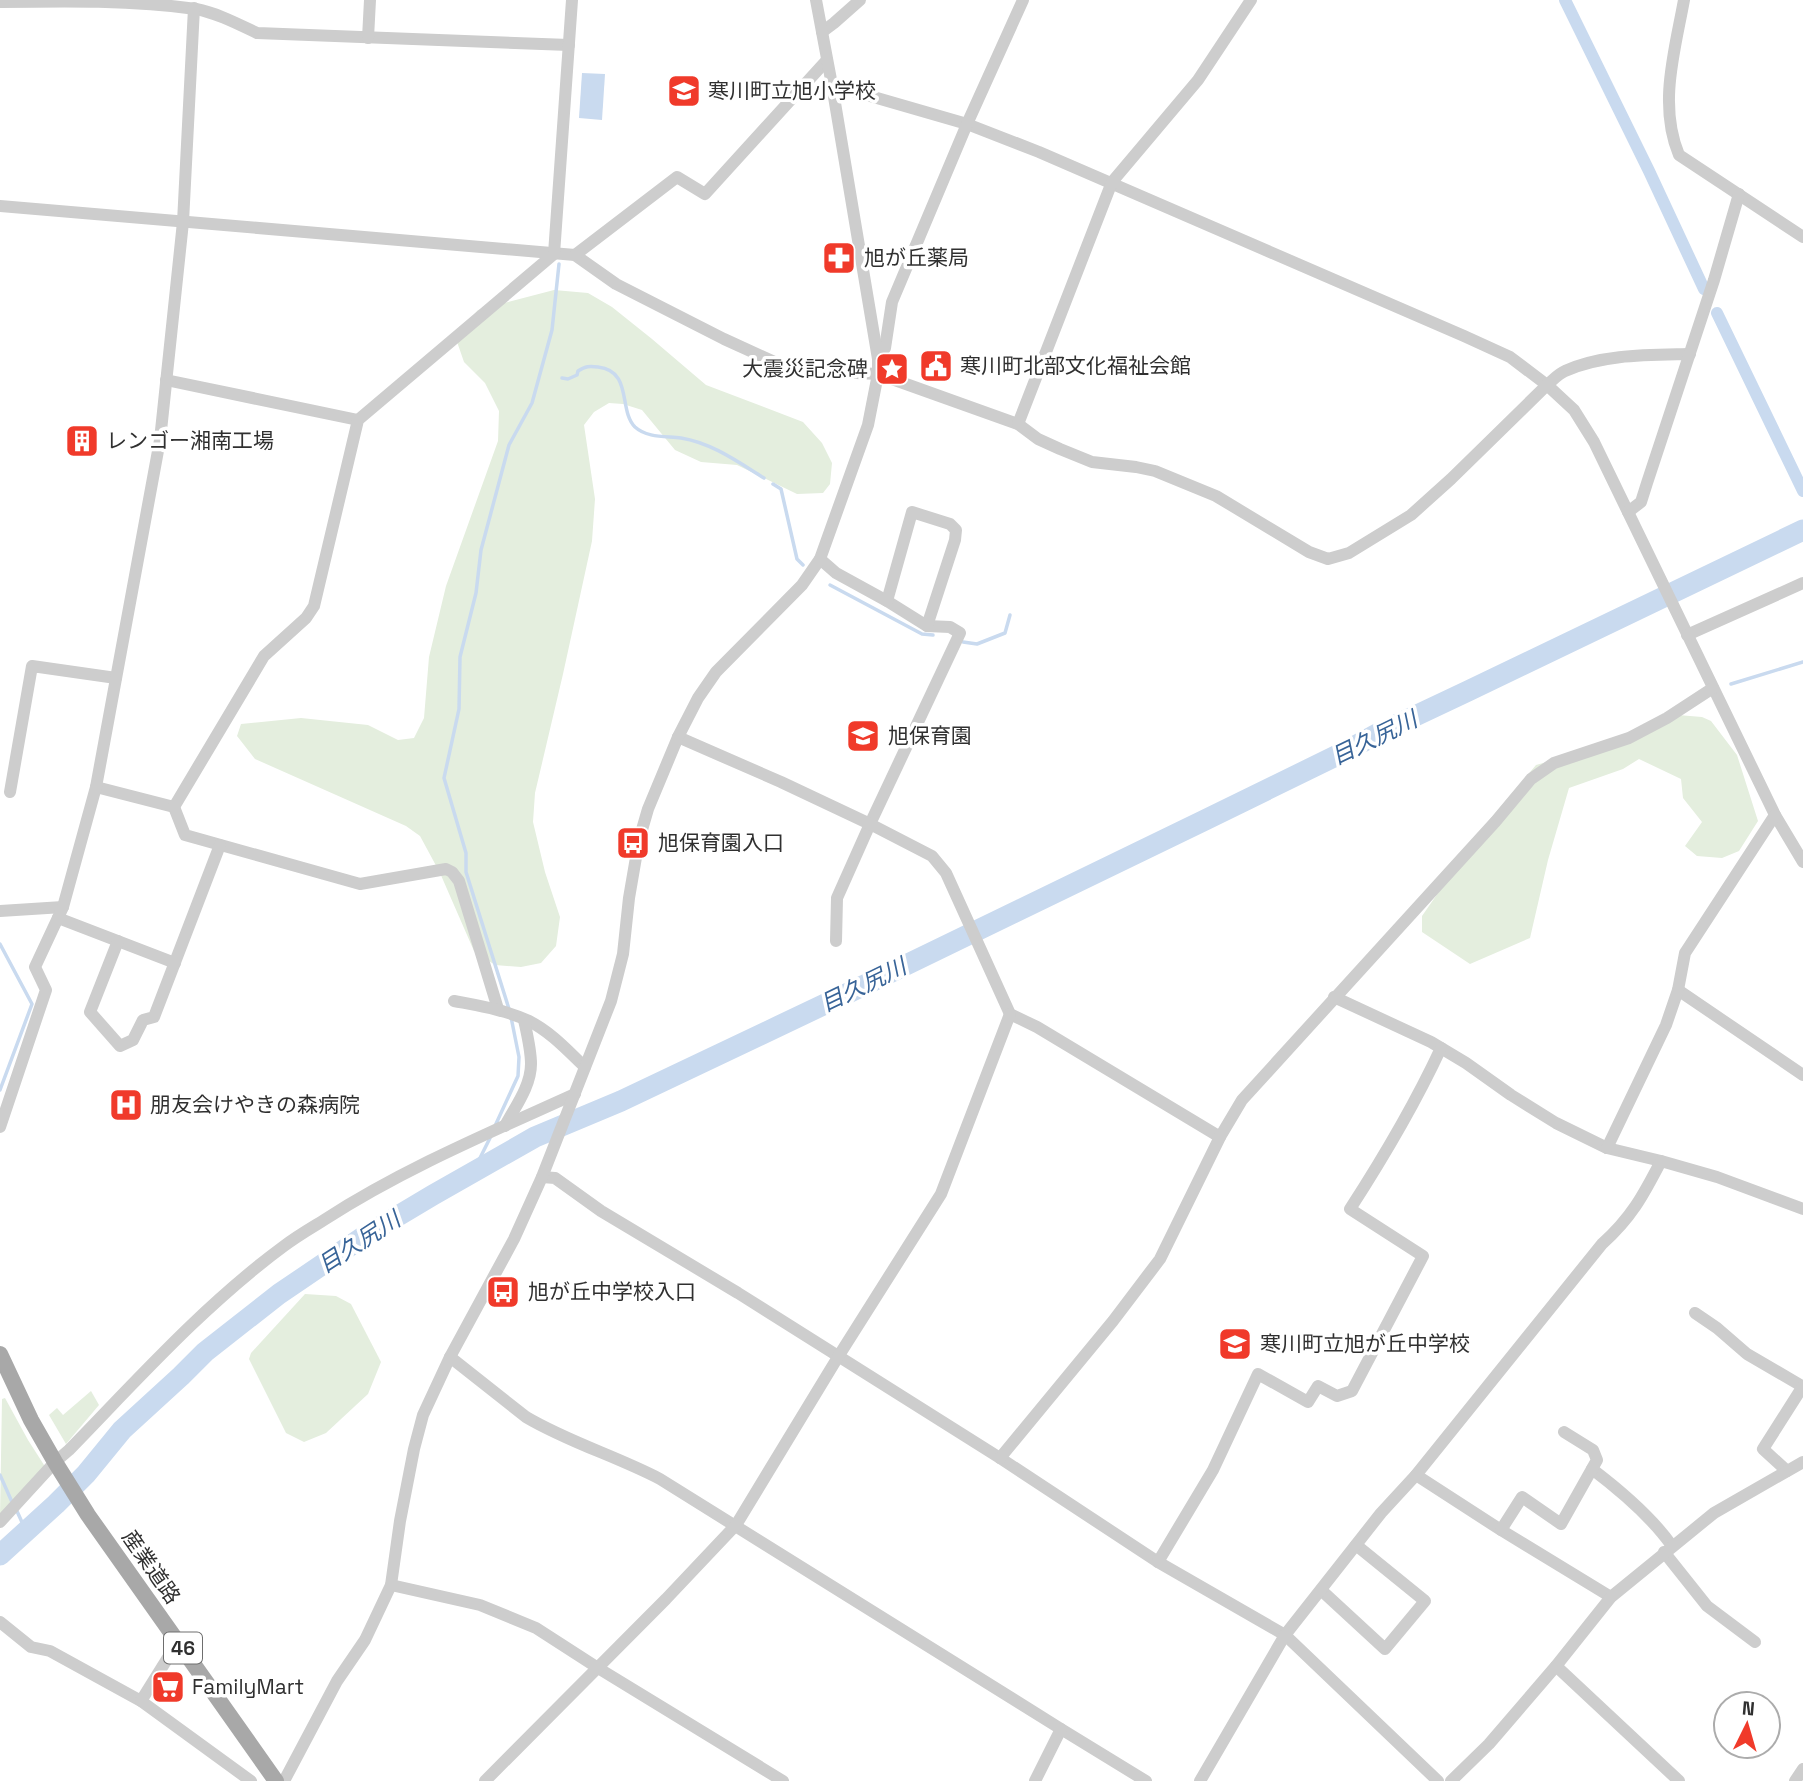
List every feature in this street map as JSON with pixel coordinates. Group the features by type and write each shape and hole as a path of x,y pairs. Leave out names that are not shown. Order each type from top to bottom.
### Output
{"main road":[{"name":"46","path":"0,1354 31,1420 57,1465"},
{"name":"産業道路","path":"57,1465 88,1515 276,1781"}],"street":[{"path":"0,2 124,0 191,5 257,33 569,45"},
{"path":"368,38 370,0"},
{"path":"174,807 264,656 306,618 314,606 358,420 554,254 572,0"},
{"path":"284,1781 337,1681 365,1640 391,1585 400,1521 423,1415 450,1357 514,1239 547,1164 611,1001 623,954 629,898 642,830 678,737 698,698 716,671 802,584 820,559 868,425 878,374 878,359 816,0"},
{"path":"822,32 860,0"},
{"path":"878,359 885,348 892,302 1023,0"},
{"path":"1018,424 1112,182 1198,80 1251,0"},
{"path":"1684,0 1671,71 1669,117 1679,155 1803,237"},
{"path":"0,1127 46,990 35,967 61,912 96,787 160,440 183,222 191,5"},
{"path":"575,255 677,177 705,194 827,60"},
{"path":"832,85 967,124 1112,182 1510,357 1547,385 1574,410 1594,442 1775,815 1803,862"},
{"path":"1628,512 1640,502 1740,194"},
{"path":"0,206 575,255 628,290 792,370 878,374 1018,424 1038,439 1092,462 1155,471 1216,496 1309,552 1328,559 1349,554 1411,515 1563,372 1627,355 1690,354"},
{"path":"166,380 358,420"},
{"path":"887,601 912,512 950,524 956,530 955,540 927,626"},
{"path":"820,559 836,573 927,626 950,627 960,634 837,898 836,941"},
{"path":"1686,633 1803,583"},
{"path":"10,793 32,666 116,678"},
{"path":"1000,1458 1113,1321 1160,1259 1220,1137 1242,1100 1531,779 1555,763 1629,738 1667,718 1713,688"},
{"path":"678,737 781,782 932,856 946,873 1010,1014 1037,1027 1220,1137"},
{"path":"96,787 174,807"},
{"path":"174,807 185,835 360,884 446,869 452,872 459,881 498,1009"},
{"path":"1607,1148 1666,1025 1678,990 1685,953 1775,815"},
{"path":"118,941 90,1012 120,1046 133,1040 143,1020 154,1017 220,845"},
{"path":"0,911 61,912 118,941 175,963"},
{"path":"1678,990 1803,1075"},
{"path":"1334,997 1431,1042 1545,1116 1607,1148 1717,1177 1803,1209"},
{"path":"454,1000 498,1009 524,1020 553,1037 585,1067"},
{"path":"485,1781 736,1525 941,1194 1010,1014"},
{"path":"504,1126 528,1083 530,1074 524,1020"},
{"path":"1158,1562 1213,1470 1258,1374 1308,1402 1318,1386 1338,1396 1352,1391 1423,1256 1350,1209 1409,1114 1441,1048"},
{"path":"0,1522 170,1345 232,1286 286,1244 363,1195 409,1171 574,1096"},
{"path":"1200,1781 1285,1635 1381,1513 1416,1475 1602,1244 1621,1228 1641,1200 1661,1161"},
{"path":"541,1177 555,1178 601,1211 738,1293 1000,1458 1158,1562 1285,1635 1438,1781"},
{"path":"1695,1313 1747,1354 1802,1386 1763,1449 1787,1471"},
{"path":"450,1357 533,1421 639,1468 736,1525 1146,1781"},
{"path":"1501,1530 1522,1497 1560,1524 1597,1460 1593,1450 1564,1432"},
{"path":"1451,1781 1489,1744 1611,1597 1714,1513 1803,1462"},
{"path":"1592,1469 1615,1486 1663,1533 1668,1549 1707,1606 1755,1642"},
{"path":"1416,1475 1611,1597"},
{"path":"1321,1590 1385,1648 1425,1601 1356,1545"},
{"path":"391,1585 480,1605 536,1628 783,1781"},
{"path":"0,1622 30,1647 50,1651 141,1701 251,1781"},
{"path":"141,1701 169,1656 181,1646"},
{"path":"1556,1665 1679,1781"},
{"path":"1035,1781 1061,1729"},
{"path":"1795,1781 1803,1769"}],"green space":[{"path":"554,290 588,293 612,307 706,385 803,422 822,443 832,463 830,484 823,493 797,494 737,465 701,462 675,450 642,410 609,403 594,412 584,425 595,499 592,541 535,793 533,822 545,872 560,917 556,946 541,963 521,967 495,965 474,951 440,873 420,836 406,826 255,759 237,736 241,724 301,718 368,725 398,740 414,738 424,718 429,657 446,586 498,441 499,411 485,383 464,362 455,336 478,310"},
{"path":"1678,715 1702,717 1711,721 1737,755 1758,821 1739,851 1722,858 1697,856 1685,846 1702,822 1683,798 1681,779 1639,759 1623,769 1569,788 1548,860 1530,938 1470,964 1422,932 1422,916 1486,824 1536,765 1607,745"},
{"path":"305,1294 336,1296 351,1304 381,1362 368,1394 326,1433 304,1442 286,1433 249,1359 251,1353"},
{"path":"91,1391 99,1405 66,1444 49,1415 57,1408 63,1415"},
{"path":"5,1398 44,1469 0,1516 2,1399"}],"water":[{"path":"582,73 605,74 602,120 579,118"}],"waterway":[{"path":"1565,0 1704,289"},
{"path":"509,1009 466,872 466,853 444,778 459,709 460,657 476,593 481,550 509,445 532,403 552,330 559,264"},
{"path":"1717,313 1803,491"},
{"path":"562,378 568,379 588,367 609,370 621,383 630,420 640,431 703,444 764,478"},
{"path":"773,484 781,489 797,559 803,565"},
{"name":"目久尻川","path":"0,1555 56,1504 86,1474 122,1430 205,1352 279,1294 366,1235 535,1137 621,1101 842,996 1377,734 1803,530"},
{"path":"830,585 922,634 933,635"},
{"path":"963,642 977,644 1005,633 1010,615"},
{"path":"1731,684 1803,662"},
{"path":"0,944 32,1004 0,1090"},
{"path":"495,1126 518,1076 519,1057 511,1017"},
{"path":"473,1172 491,1136"},
{"path":"0,1475 12,1502"},
{"path":"16,1509 26,1531"}],"place":[{"name":"寒川町立旭小学校","path":"684,91"},
{"name":"旭が丘薬局","path":"839,258"},
{"name":"寒川町北部文化福祉会館","path":"936,366"},
{"name":"大震災記念碑","path":"892,369"},
{"name":"レンゴー湘南工場","path":"82,441"},
{"name":"旭保育園","path":"863,736"},
{"name":"旭保育園入口","path":"633,843"},
{"name":"朋友会けやきの森病院","path":"126,1105"},
{"name":"旭が丘中学校入口","path":"503,1292"},
{"name":"寒川町立旭が丘中学校","path":"1235,1344"},
{"name":"FamilyMart","path":"168,1687"}]}
